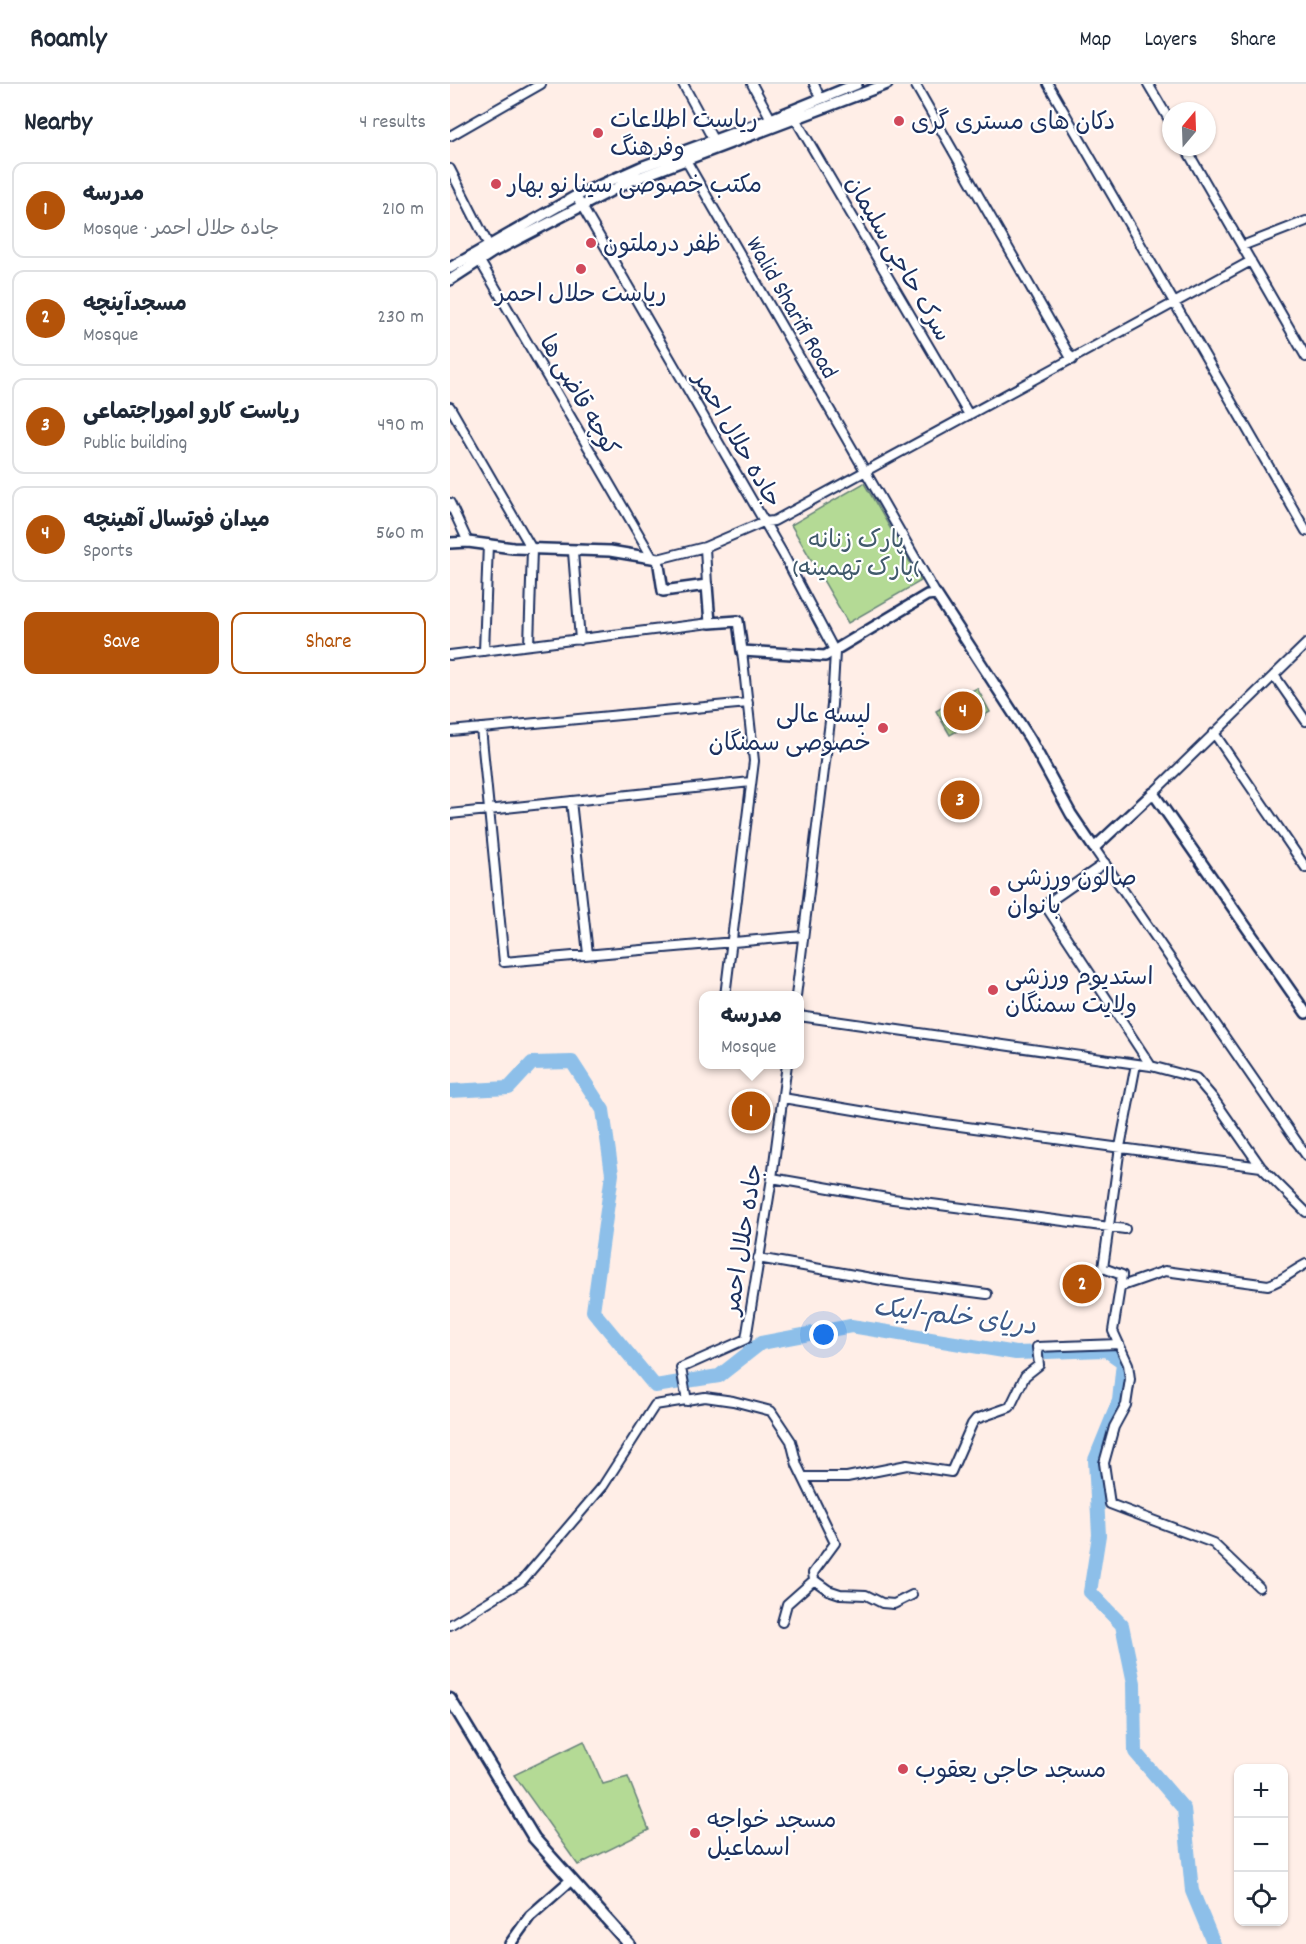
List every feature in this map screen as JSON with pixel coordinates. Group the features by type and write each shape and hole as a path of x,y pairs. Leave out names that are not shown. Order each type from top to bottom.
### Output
{"main road":[{"path":"450,1699 534,1838 629,1944"}],"street":[{"path":"450,136 541,84"},
{"path":"683,84 716,145"},
{"path":"752,84 771,119"},
{"path":"814,84 820,98"},
{"path":"579,200 687,162 716,145 771,119 857,84"},
{"path":"450,268 491,249 641,166 796,120 887,84"},
{"path":"915,84 1072,360"},
{"path":"1048,84 1306,531"},
{"path":"1148,84 1162,108"},
{"name":"سرک حاجی سلیمان","path":"796,120 969,416"},
{"path":"1190,156 1306,357"},
{"name":"Walid Sharifi Road","path":"687,162 936,594"},
{"path":"450,169 491,249"},
{"name":"جاده حلال احمر","path":"579,200 783,554 835,652"},
{"path":"1242,246 1306,221"},
{"path":"450,280 477,256"},
{"name":"کوچه قاضی ها","path":"477,256 655,558"},
{"path":"450,543 468,542 573,552 610,551 655,558 705,547 763,522 774,521 1251,261"},
{"path":"450,407 532,549 529,645"},
{"path":"450,503 468,542"},
{"path":"484,651 488,544"},
{"path":"705,547 710,623"},
{"path":"573,552 580,640"},
{"path":"655,558 663,591 707,585"},
{"path":"742,651 825,656 835,652 910,604 927,595 936,594 1030,740 1071,813 1094,848 1306,1155"},
{"path":"450,655 738,621 754,761 726,991"},
{"path":"1094,848 1306,644"},
{"path":"796,991 832,705 835,652"},
{"path":"1274,675 1306,721"},
{"path":"450,731 748,703"},
{"path":"481,728 504,962 732,940 803,936"},
{"path":"1214,733 1306,868"},
{"path":"450,814 751,782"},
{"path":"1153,793 1306,1013"},
{"path":"571,801 588,954"},
{"path":"1105,864 1049,902 1047,908 1151,1066"},
{"path":"804,1017 1151,1066 1196,1078 1213,1098 1261,1167 1306,1212"},
{"path":"1136,1064 1120,1147 1103,1268 1122,1275 1113,1331 1128,1364 1130,1379 1126,1405 1114,1427 1104,1463 1110,1504 1213,1543 1259,1587"},
{"name":"جاده حلال احمر","path":"687,1401 681,1368 746,1339 772,1178 787,1069"},
{"path":"783,1098 908,1119 1261,1167"},
{"path":"772,1178 917,1202 1125,1228"},
{"path":"758,1258 888,1281 987,1294"},
{"path":"1122,1286 1165,1271 1268,1285 1282,1281 1288,1274 1306,1264"},
{"path":"804,1477 847,1477 907,1465 951,1472 976,1419 1010,1407 1025,1376 1039,1365 1037,1347 1119,1344"},
{"path":"450,1624 522,1581 603,1486 655,1404 705,1397 733,1401 771,1411 791,1441 797,1465 835,1543 813,1573 814,1580 828,1590 840,1594 866,1595 882,1604 894,1604 912,1595"},
{"path":"782,1622 787,1604 814,1580"},
{"path":"510,1944 530,1916 571,1880"}],"green space":[{"name":"پارک زنانه (پارک تهمینه(","path":"864,483 921,581 848,623 791,525"},
{"path":"977,688 990,712 950,735 936,711"},
{"path":"584,1741 603,1784 628,1777 649,1830 578,1865 514,1775"}],"waterway":[{"name":"دریای خلم-ایبک","path":"450,1091 509,1088 532,1063 572,1062 603,1110 612,1174 593,1311 655,1386 719,1376 761,1343 851,1326 1016,1353 1106,1350 1123,1362 1119,1401 1095,1460 1099,1535 1090,1592 1122,1625 1134,1683 1135,1752 1184,1809 1192,1891 1214,1944"}],"place":[{"name":"دکان های مستری گری","path":"899,121"},
{"name":"ریاست اطلاعات وفرهنگ","path":"598,133"},
{"name":"مکتب خصوصی سینا نو بهار","path":"496,184"},
{"name":"ظفر درملتون","path":"591,243"},
{"name":"ریاست حلال احمر","path":"581,269"},
{"name":"میدان فوتسال آهینچه","path":"963,711"},
{"name":"لیسه عالی خصوصی سمنگان","path":"883,728"},
{"name":"ریاست کارو اموراجتماعی","path":"960,800"},
{"name":"صالون ورزشی بانوان","path":"995,891"},
{"name":"استدیوم ورزشی ولایت سمنگان","path":"993,990"},
{"name":"مدرسه","path":"751,1111"},
{"name":"مسجدآینچه","path":"1082,1284"},
{"name":"مسجد حاجی یعقوب","path":"903,1769"},
{"name":"مسجد خواجه اسماعیل","path":"695,1833"}]}
